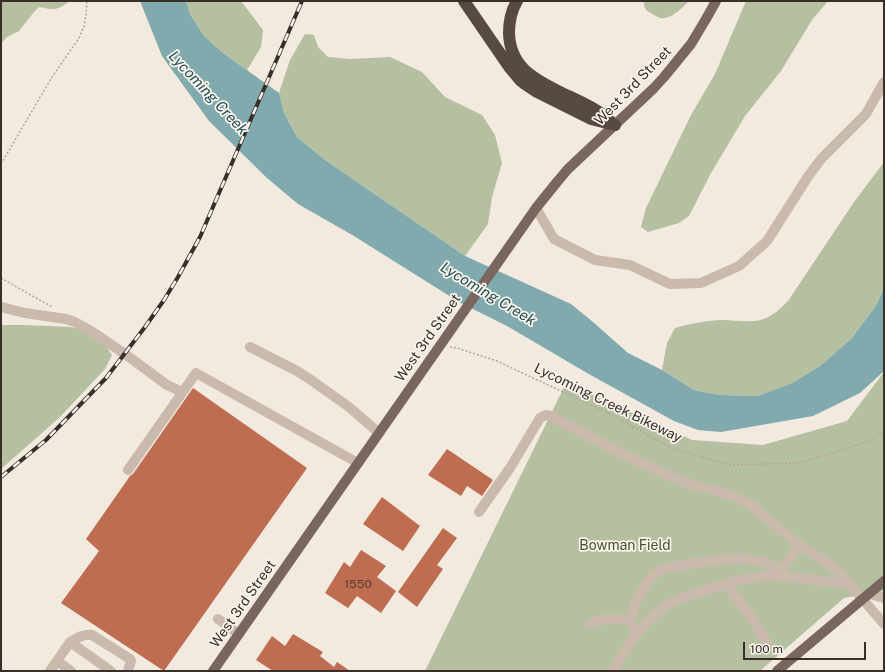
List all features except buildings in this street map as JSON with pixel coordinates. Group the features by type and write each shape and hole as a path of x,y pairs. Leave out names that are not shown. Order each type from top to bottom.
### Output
{"highway":[{"path":"464,1 515,75 525,84 591,119 615,125"},
{"path":"517,1 509,22 509,37 512,50 518,62 536,80 596,110 615,125"}],"main road":[{"name":"West 3rd Street","path":"213,671 536,208 568,169 654,88 674,66 699,32 716,1"},
{"path":"777,671 884,581"}],"street":[{"path":"536,208 554,239 595,260 630,265 670,284 701,283 739,266 767,241 809,175 822,158 866,114 884,82"},
{"path":"1,307 25,313 66,319 74,322 91,331 167,385 182,392"},
{"path":"250,347 297,371 349,407 379,433"},
{"path":"128,470 196,373 358,463"},
{"path":"479,512 510,468 540,418 546,415 551,416 615,450 669,476 730,495 751,505 799,545 834,568 866,597 884,624"},
{"path":"779,573 799,545"},
{"path":"636,634 630,620 637,600 652,576 661,570 670,567 738,558 764,562 779,573"},
{"path":"613,671 625,649 636,634 665,606 674,601 726,584 779,573 851,585"},
{"path":"726,584 752,618 767,643"},
{"path":"866,597 884,598"},
{"path":"218,619 239,634"},
{"path":"590,624 599,620 630,620"},
{"path":"50,671 70,642 88,634 130,659 131,663 128,671"},
{"path":"70,642 111,671"},
{"path":"57,661 71,671"}],"path":[{"path":"1,164 52,77 79,38 84,26 87,1"},
{"path":"1,278 54,308"},
{"name":"Lycoming Creek Bikeway","path":"440,345 457,348 497,361 610,414 672,448 730,465 798,463 867,442 884,432"}],"green space":[{"path":"1,1 70,1 62,7 55,9 39,7 19,31 7,37 1,44"},
{"path":"186,1 241,1 263,30 261,47 247,70 223,53 204,36 190,14"},
{"path":"644,1 689,1 676,13 668,17 659,18 647,11"},
{"path":"746,1 828,1 812,20 781,71 745,116 711,173 689,216 679,223 648,232 641,227 646,208 691,115 715,74"},
{"path":"305,34 314,35 318,47 328,57 350,59 390,57 422,72 445,97 482,115 495,135 502,163 492,197 488,224 465,256 325,160 297,137 284,113 279,93 290,60"},
{"path":"884,162 884,289 875,307 852,338 820,366 792,383 758,396 719,395 694,390 662,370 667,343 675,328 711,321 760,320 772,315 782,307 788,301 854,202"},
{"path":"1,325 71,327 79,329 104,343 112,355 105,369 59,418 1,469"},
{"name":"Bowman Field","path":"884,372 884,591 844,598 760,671 425,671 566,383 692,440 763,445 847,421"}],"water":[{"name":"Lycoming Creek","path":"140,1 186,1 190,14 204,36 223,53 279,93 284,113 297,137 325,160 465,256 571,304 628,353 662,370 694,390 719,395 758,396 792,383 820,366 852,338 875,307 884,289 884,371 860,393 813,416 721,432 698,430 674,421 587,373 507,326 459,302 354,236 298,204 267,178 209,121 162,56"}],"railway":[{"path":"1,477 46,440 106,378 164,300 200,237 302,1"}]}
